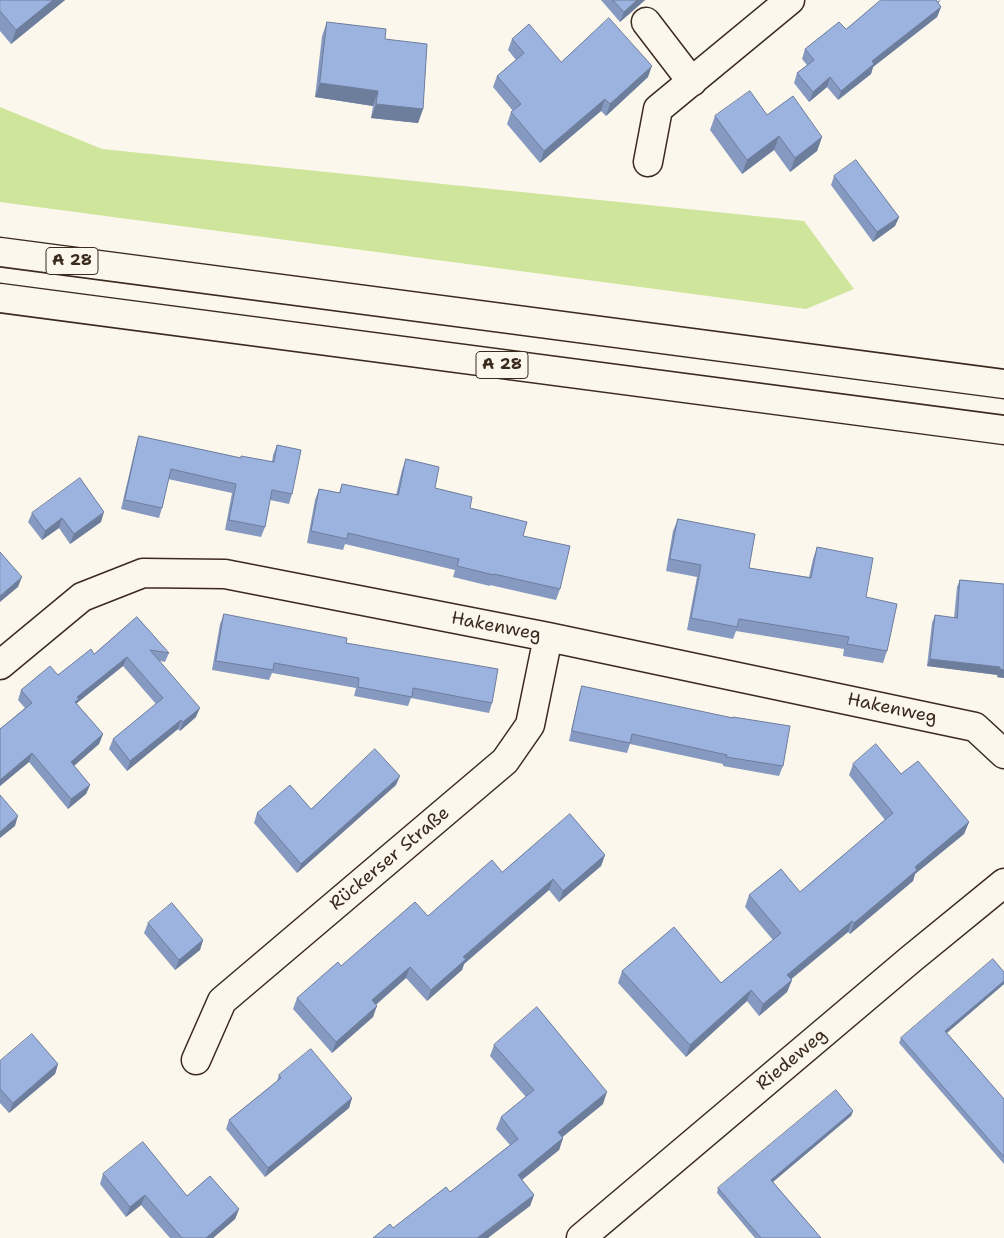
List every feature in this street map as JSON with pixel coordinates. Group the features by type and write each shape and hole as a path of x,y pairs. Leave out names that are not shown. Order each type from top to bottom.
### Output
{"main road":[{"path":"648,162 658,109 790,0"},
{"path":"646,22 692,82"},
{"name":"A 28","path":"0,252 1004,384"},
{"name":"A 28","path":"0,298 1004,430"},
{"name":"Hakenweg","path":"0,664 82,598 143,573 224,574 548,637 975,727 1004,754"},
{"name":"Rückerser Straße","path":"196,1060 222,1001 505,761 530,725 548,637"},
{"name":"Riedeweg","path":"581,1238 1004,883"}],"green space":[{"path":"0,107 102,149 804,221 854,289 806,309 0,202"}],"building":[{"path":"0,0 53,0 16,30 0,11"},
{"path":"613,0 637,0 624,12"},
{"path":"881,0 936,0 941,7 872,61 874,64 841,91 830,77 813,92 797,73 814,60 805,49 839,22 846,29"},
{"path":"609,18 652,66 610,104 605,99 544,151 511,112 521,104 497,76 524,53 512,39 529,24 561,62"},
{"path":"327,22 386,29 385,39 427,44 423,109 376,104 378,91 320,83"},
{"path":"750,91 767,115 793,96 822,137 795,158 779,136 747,160 715,116"},
{"path":"856,160 899,217 877,232 834,176"},
{"path":"139,436 241,458 241,456 274,462 277,445 301,450 292,494 272,490 265,527 229,520 236,484 171,469 162,508 125,500"},
{"path":"406,459 439,467 435,488 472,497 470,508 527,522 523,536 570,546 560,589 457,566 459,559 348,533 347,539 311,531 319,489 340,493 342,484 398,495"},
{"path":"80,478 104,512 74,534 62,518 45,531 32,513"},
{"path":"678,519 755,534 749,568 811,578 817,547 873,558 866,597 897,604 887,651 847,644 849,637 739,619 737,627 691,618 701,565 670,559"},
{"path":"0,552 22,577 0,596"},
{"path":"960,580 1004,584 1004,670 1000,669 1000,667 930,659 935,615 957,618"},
{"path":"224,614 347,638 346,643 498,669 492,703 413,688 412,697 358,687 359,678 274,663 273,670 216,661"},
{"path":"137,617 169,653 150,650 200,708 183,722 181,720 130,761 113,739 163,698 127,657 77,697 79,699 75,702 103,734 71,762 90,785 71,799 32,753 0,780 0,729 32,703 21,690 50,666 58,675 91,649 94,654"},
{"path":"582,686 733,718 790,726 783,766 726,757 727,755 632,734 630,743 572,731"},
{"path":"876,744 901,774 918,761 969,822 915,867 917,870 854,923 852,921 787,975 792,980 763,1004 751,990 690,1045 622,971 674,927 721,983 781,933 749,895 781,869 800,892 893,813 853,764"},
{"path":"375,749 400,776 301,864 257,813 290,785 311,809"},
{"path":"0,795 18,816 0,832"},
{"path":"570,814 605,855 563,891 553,879 463,957 466,959 431,990 410,967 372,1000 377,1006 336,1042 297,998 338,962 341,966 415,902 428,916 492,860 502,872"},
{"path":"172,903 203,940 179,960 148,923"},
{"path":"993,959 1004,972 1004,981 945,1031 1004,1099 1004,1157 901,1038"},
{"path":"537,1007 607,1092 558,1132 563,1138 518,1175 534,1195 477,1238 373,1238 390,1224 393,1228 446,1187 450,1192 518,1139 501,1117 534,1090 494,1045"},
{"path":"32,1034 58,1064 13,1103 0,1089 0,1061"},
{"path":"311,1049 352,1098 268,1168 229,1120 281,1078 279,1075"},
{"path":"836,1090 853,1111 771,1180 821,1238 761,1238 718,1188"},
{"path":"143,1142 187,1196 210,1176 239,1209 206,1238 182,1238 145,1195 130,1207 103,1174"}]}
